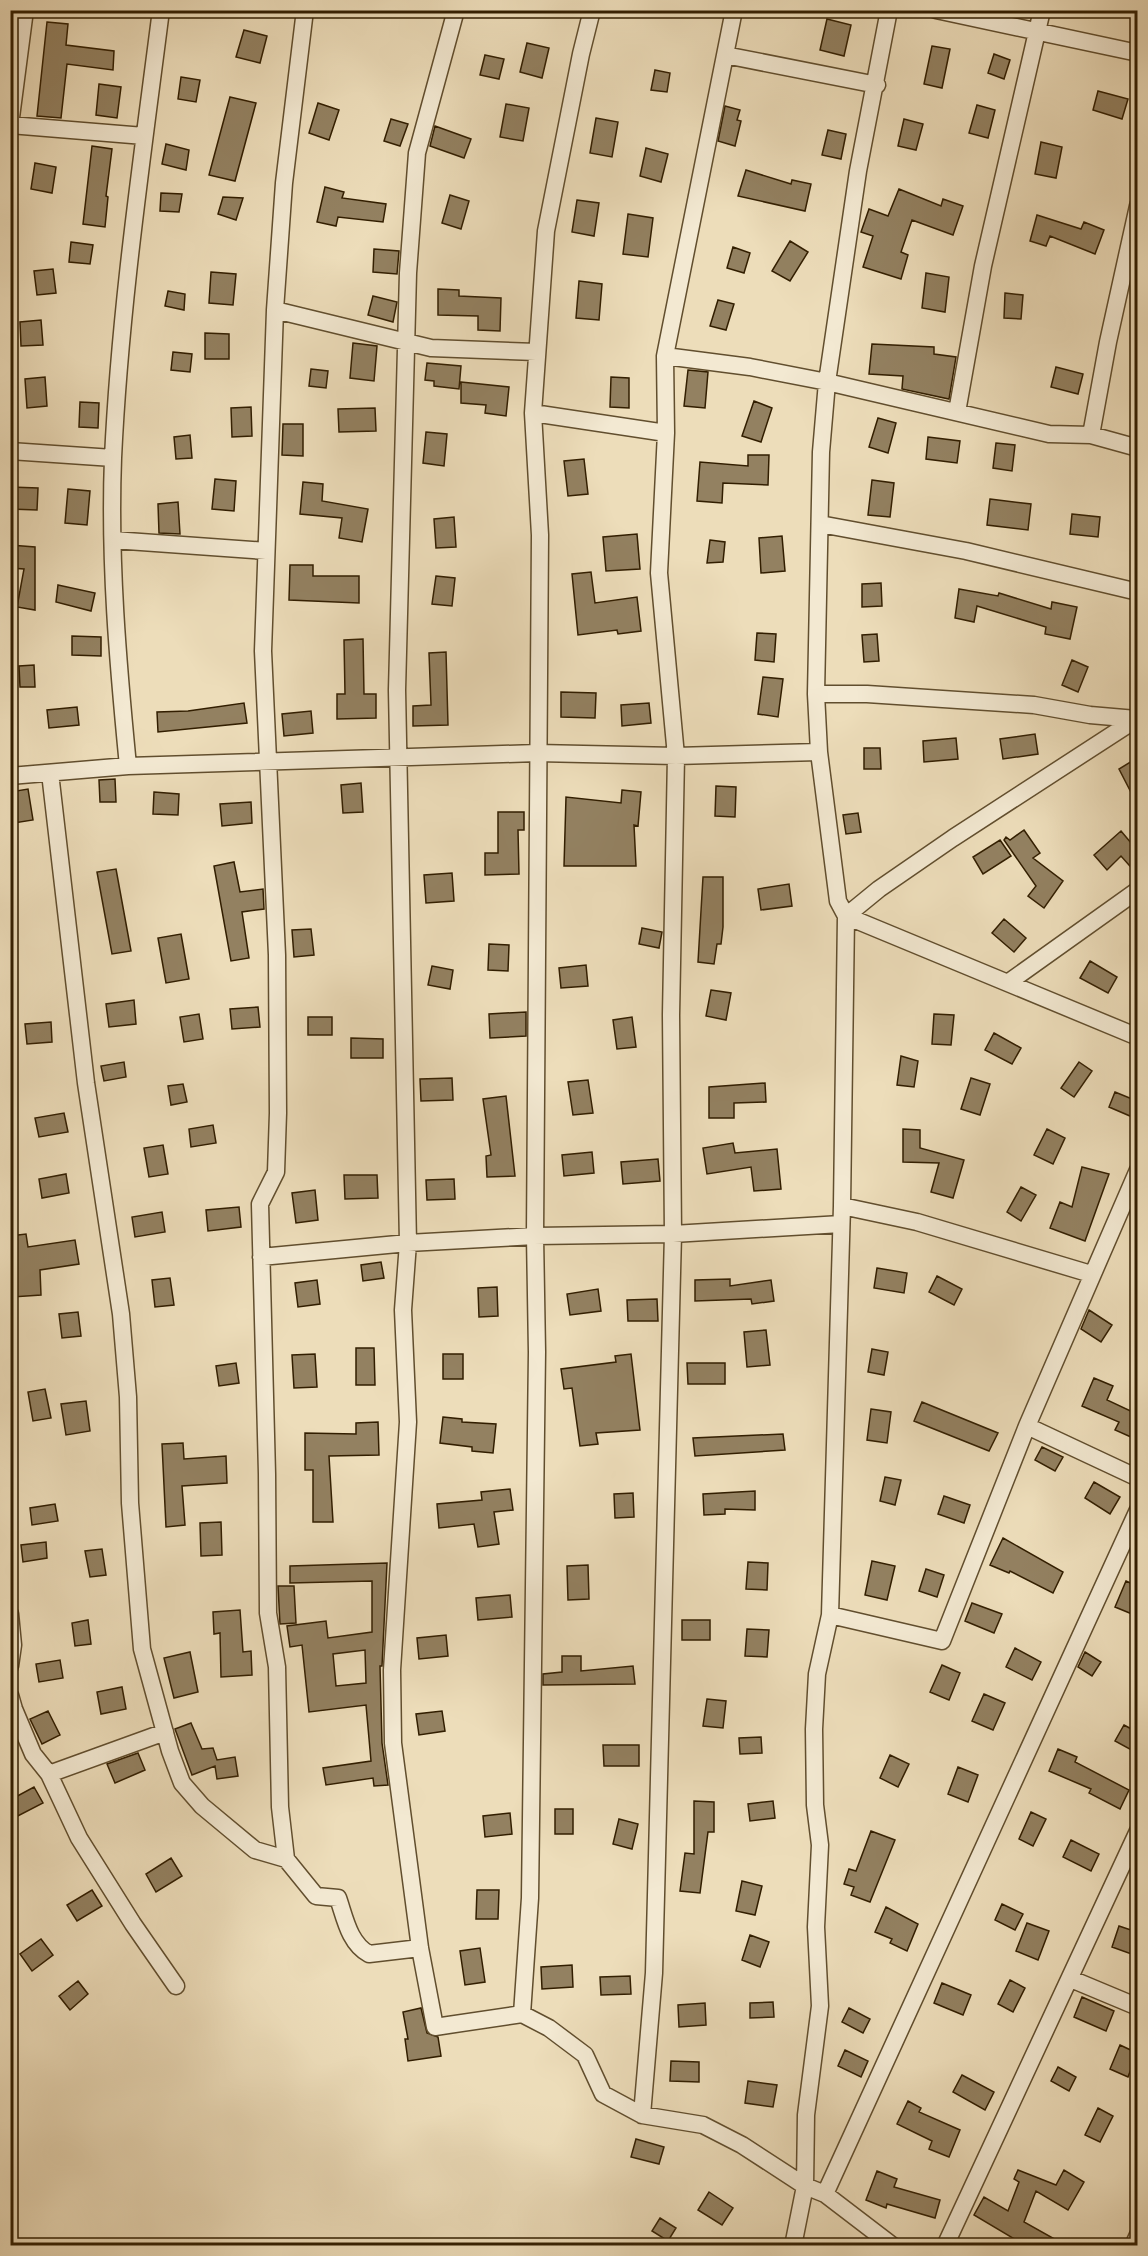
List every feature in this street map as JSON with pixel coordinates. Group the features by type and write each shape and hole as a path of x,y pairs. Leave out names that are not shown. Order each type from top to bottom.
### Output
{"street":[{"path":"25,10 10,125 144,136"},
{"path":"128,766 117,656 113,458 126,297 161,10"},
{"path":"305,10 284,183 274,310 263,651 277,955 278,1113 276,1172 260,1204 267,1474 267,1613 277,1667 280,1808 286,1859 316,1896 338,1898 352,1939 363,1951 369,1954 420,1948"},
{"path":"456,10 417,153 408,273 397,758 408,1243 403,1310 408,1422 392,1670 393,1743 420,1948 435,2027 522,2014 549,2028 585,2055 603,2094 642,2115 703,2126 742,2145 805,2186 825,2194 884,2243"},
{"path":"522,2014 531,1874 537,1363 535,1236 540,535 533,413 546,231 580,54 592,10"},
{"path":"642,2115 654,1974 673,1234 671,1015 676,756 659,573 666,433 665,356 734,10"},
{"path":"793,2246 805,2186 806,2115 820,2006 816,1927 820,1845 815,1805 814,1729 817,1674 830,1616 842,1206 846,916 838,901 819,752 816,694 821,452 827,382 858,171 877,85 889,10"},
{"path":"936,10 1037,33 1137,52"},
{"path":"957,412 983,266 1042,10"},
{"path":"725,55 877,85"},
{"path":"1091,435 1137,206"},
{"path":"274,310 431,348 536,352"},
{"path":"665,356 750,367 827,382 1049,434 1091,435 1137,448"},
{"path":"533,413 666,433"},
{"path":"10,452 113,458"},
{"path":"820,524 966,551 1137,592"},
{"path":"113,540 267,551"},
{"path":"816,694 867,694 1035,705 1090,714 1137,718"},
{"path":"846,916 888,882 1137,718"},
{"path":"10,776 128,766 537,753 676,756 819,752"},
{"path":"50,773 87,1095 121,1314 128,1397 130,1515 142,1649 182,1783 202,1806 255,1850 286,1859"},
{"path":"1009,982 1137,890"},
{"path":"846,916 1137,1037"},
{"path":"830,1616 942,1641 1027,1426 1137,1170"},
{"path":"842,1206 917,1222 1091,1274"},
{"path":"261,1257 408,1243 535,1236 673,1234 841,1224"},
{"path":"1027,1426 1137,1478"},
{"path":"825,2194 1137,1510"},
{"path":"10,1614 14,1645 10,1666"},
{"path":"10,1695 33,1754 49,1774 79,1838 133,1924 176,1986"},
{"path":"49,1774 165,1732"},
{"path":"945,2246 1071,1979 1137,1831"},
{"path":"1071,1979 1137,2007"},
{"path":"1132,2246 1137,2235"}],"building":[{"path":"827,19 851,25 844,56 820,50"},
{"path":"47,22 68,24 66,45 114,51 113,70 67,64 61,118 37,116"},
{"path":"244,30 267,36 260,63 236,57"},
{"path":"527,43 549,48 542,78 520,72"},
{"path":"932,46 950,49 942,88 924,84"},
{"path":"994,54 1010,60 1004,79 988,73"},
{"path":"485,55 504,59 499,79 480,75"},
{"path":"655,70 670,73 667,92 651,90"},
{"path":"181,77 200,80 196,102 178,99"},
{"path":"99,84 121,87 117,118 96,115"},
{"path":"1098,91 1128,99 1122,119 1093,110"},
{"path":"230,97 256,103 235,181 209,175"},
{"path":"318,103 339,110 329,140 309,133"},
{"path":"506,104 529,108 523,141 500,137"},
{"path":"977,105 995,110 988,138 969,133"},
{"path":"725,106 740,110 737,120 741,121 735,146 718,141"},
{"path":"596,118 618,122 612,157 590,153"},
{"path":"391,119 408,124 400,146 384,141"},
{"path":"904,119 923,124 916,150 898,146"},
{"path":"435,126 471,139 464,158 430,146"},
{"path":"828,130 846,134 841,159 822,155"},
{"path":"1041,142 1062,147 1056,178 1035,174"},
{"path":"166,144 189,150 186,170 162,164"},
{"path":"92,146 112,149 105,227 83,224"},
{"path":"646,148 668,154 661,182 640,176"},
{"path":"35,163 56,167 52,193 31,189"},
{"path":"746,170 791,184 792,180 811,184 805,211 738,196"},
{"path":"325,187 344,192 342,198 386,204 383,222 338,217 336,226 317,222"},
{"path":"899,189 941,206 943,199 963,206 953,235 912,220 901,252 908,255 901,279 863,267 873,236 861,232 869,209 888,216"},
{"path":"161,193 182,194 179,212 160,211"},
{"path":"450,195 469,201 461,229 442,223"},
{"path":"223,197 243,198 236,220 218,214"},
{"path":"577,200 599,203 594,236 572,232"},
{"path":"628,214 653,218 648,257 623,254"},
{"path":"1037,215 1081,229 1084,222 1104,230 1095,254 1050,236 1046,246 1030,241"},
{"path":"790,241 808,252 790,281 772,271"},
{"path":"71,242 93,245 90,264 69,262"},
{"path":"733,247 750,253 744,273 727,268"},
{"path":"374,249 399,251 397,274 373,272"},
{"path":"53,269 56,293 37,295 34,271"},
{"path":"211,272 236,274 233,305 209,303"},
{"path":"926,273 949,277 945,312 922,308"},
{"path":"579,281 602,284 599,320 576,318"},
{"path":"438,289 459,290 459,296 501,298 500,331 478,330 478,316 438,315"},
{"path":"168,291 185,294 184,310 165,306"},
{"path":"1005,293 1023,295 1021,319 1004,318"},
{"path":"373,296 397,302 393,322 368,315"},
{"path":"718,300 734,304 726,330 710,326"},
{"path":"41,320 43,345 21,346 20,322"},
{"path":"205,333 229,334 229,359 205,359"},
{"path":"353,343 377,346 374,381 350,378"},
{"path":"872,344 934,347 934,354 956,357 949,399 902,389 903,376 869,374"},
{"path":"173,352 192,354 190,372 171,370"},
{"path":"427,363 461,366 459,389 434,386 434,381 425,380"},
{"path":"1056,367 1083,374 1078,394 1051,387"},
{"path":"311,369 328,371 326,388 309,386"},
{"path":"688,370 708,372 705,408 684,406"},
{"path":"45,377 47,406 27,408 25,379"},
{"path":"611,377 629,378 629,408 610,407"},
{"path":"461,382 509,387 506,416 485,413 486,405 461,403"},
{"path":"754,401 772,408 761,442 742,436"},
{"path":"80,402 99,403 98,428 79,427"},
{"path":"251,407 252,436 232,437 231,408"},
{"path":"375,408 376,431 339,432 338,409"},
{"path":"878,418 896,423 888,453 869,447"},
{"path":"283,424 303,424 303,456 282,455"},
{"path":"426,432 447,434 444,466 423,463"},
{"path":"190,435 192,458 176,459 174,437"},
{"path":"928,437 960,441 957,463 926,459"},
{"path":"996,443 1015,445 1012,471 993,468"},
{"path":"748,455 769,455 768,485 723,483 722,503 697,501 700,462 748,466"},
{"path":"584,459 588,494 568,496 564,461"},
{"path":"215,479 236,481 234,511 212,509"},
{"path":"872,480 894,483 890,517 868,515"},
{"path":"303,482 323,484 322,501 368,509 362,542 339,538 342,518 300,514"},
{"path":"10,487 38,488 37,510 10,509"},
{"path":"68,489 90,491 87,525 65,523"},
{"path":"990,499 1031,504 1028,530 987,525"},
{"path":"178,502 180,534 159,533 158,504"},
{"path":"1072,514 1100,517 1098,537 1070,534"},
{"path":"454,517 456,547 436,548 434,519"},
{"path":"637,534 640,569 606,571 603,537"},
{"path":"782,536 785,571 761,573 759,538"},
{"path":"710,540 725,542 723,562 707,563"},
{"path":"10,545 35,547 35,610 17,607 24,569 10,568"},
{"path":"290,565 313,565 313,576 359,576 359,603 289,600"},
{"path":"591,572 595,603 637,597 641,631 618,634 617,630 578,635 572,574"},
{"path":"436,576 455,578 452,606 432,604"},
{"path":"881,583 882,606 862,607 862,584"},
{"path":"58,585 95,593 91,611 56,602"},
{"path":"959,589 998,596 999,593 1051,609 1052,602 1077,607 1070,639 1045,634 1046,627 977,606 974,622 955,618"},
{"path":"757,633 776,634 774,662 755,660"},
{"path":"877,634 879,661 864,662 862,635"},
{"path":"72,636 101,637 101,656 72,655"},
{"path":"363,639 364,694 376,694 376,718 337,719 337,694 345,694 344,640"},
{"path":"446,652 448,725 413,726 413,706 431,705 429,653"},
{"path":"1072,660 1088,667 1078,692 1062,685"},
{"path":"34,665 35,687 20,687 19,666"},
{"path":"763,677 783,679 778,717 758,714"},
{"path":"561,692 596,693 595,718 561,717"},
{"path":"244,703 247,723 158,732 157,712 188,711"},
{"path":"649,703 651,723 622,726 621,705"},
{"path":"77,707 79,725 49,728 47,710"},
{"path":"311,711 313,733 284,736 282,714"},
{"path":"1035,734 1038,754 1003,759 1000,739"},
{"path":"956,738 958,759 924,762 923,741"},
{"path":"864,748 880,748 881,769 864,769"},
{"path":"1137,758 1137,804 1119,769"},
{"path":"115,779 116,802 100,802 99,780"},
{"path":"361,783 363,812 343,813 341,785"},
{"path":"716,786 736,787 735,817 715,816"},
{"path":"28,789 33,820 14,823 10,792"},
{"path":"622,790 641,792 638,826 634,825 636,866 564,866 566,797 621,803"},
{"path":"154,792 179,794 178,815 153,814"},
{"path":"251,802 252,823 222,826 220,804"},
{"path":"498,812 524,812 524,830 518,830 519,874 485,875 485,853 498,853"},
{"path":"858,813 861,832 846,834 843,815"},
{"path":"1024,830 1040,853 1033,858 1063,881 1044,908 1028,896 1036,886 1004,840 1006,837 1010,840"},
{"path":"1121,831 1137,850 1137,874 1121,856 1107,870 1094,855"},
{"path":"1000,840 1011,856 983,874 973,857"},
{"path":"234,862 240,892 263,889 264,909 242,912 249,958 231,961 214,866"},
{"path":"116,869 131,951 112,954 97,872"},
{"path":"452,873 454,901 426,903 424,875"},
{"path":"703,877 723,877 723,927 721,944 717,944 714,964 698,962"},
{"path":"789,884 792,906 761,910 758,889"},
{"path":"1004,919 1026,938 1014,952 992,933"},
{"path":"642,928 662,932 659,948 639,944"},
{"path":"311,929 314,955 294,957 292,930"},
{"path":"181,934 189,979 166,983 158,938"},
{"path":"489,944 509,945 508,971 488,970"},
{"path":"1090,961 1117,977 1108,993 1080,978"},
{"path":"586,965 588,986 561,988 559,968"},
{"path":"432,966 453,970 450,989 428,985"},
{"path":"711,990 731,993 726,1020 706,1016"},
{"path":"134,1000 136,1024 109,1027 106,1004"},
{"path":"258,1007 260,1027 232,1029 230,1009"},
{"path":"526,1012 526,1036 490,1038 489,1014"},
{"path":"199,1014 203,1039 184,1042 180,1017"},
{"path":"934,1014 954,1015 951,1045 932,1044"},
{"path":"308,1017 332,1017 332,1035 308,1035"},
{"path":"632,1017 636,1047 617,1049 613,1020"},
{"path":"51,1022 52,1042 27,1044 25,1024"},
{"path":"994,1033 1021,1048 1012,1064 985,1050"},
{"path":"351,1038 383,1039 383,1058 351,1058"},
{"path":"901,1056 918,1061 914,1087 897,1085"},
{"path":"124,1062 126,1077 104,1081 101,1066"},
{"path":"1079,1062 1092,1071 1074,1097 1061,1088"},
{"path":"452,1078 453,1100 421,1101 420,1079"},
{"path":"971,1078 990,1084 980,1115 961,1109"},
{"path":"588,1080 593,1113 573,1115 568,1082"},
{"path":"765,1083 766,1102 734,1103 734,1118 709,1118 709,1087"},
{"path":"183,1084 187,1102 171,1105 168,1086"},
{"path":"1115,1092 1137,1101 1137,1119 1109,1107"},
{"path":"506,1096 515,1176 487,1177 486,1156 491,1155 483,1099"},
{"path":"64,1113 68,1132 39,1137 35,1118"},
{"path":"213,1125 216,1143 191,1147 189,1129"},
{"path":"903,1129 920,1130 920,1148 964,1160 953,1198 931,1192 939,1163 903,1162"},
{"path":"1047,1129 1065,1138 1053,1164 1034,1155"},
{"path":"733,1143 735,1153 777,1149 781,1189 754,1191 751,1167 707,1174 703,1148"},
{"path":"163,1145 168,1174 149,1177 144,1148"},
{"path":"592,1152 594,1173 564,1176 562,1155"},
{"path":"658,1159 660,1181 623,1184 621,1162"},
{"path":"1082,1167 1109,1174 1085,1241 1050,1228 1060,1202 1072,1207"},
{"path":"66,1174 69,1193 42,1198 39,1179"},
{"path":"344,1175 377,1175 378,1198 345,1199"},
{"path":"454,1179 455,1199 427,1200 426,1180"},
{"path":"1021,1187 1036,1195 1021,1221 1007,1212"},
{"path":"315,1190 318,1220 296,1223 292,1193"},
{"path":"239,1207 241,1227 208,1231 206,1210"},
{"path":"162,1212 165,1232 135,1237 132,1217"},
{"path":"26,1234 28,1247 75,1240 79,1264 40,1270 41,1295 12,1297 11,1275 15,1275 10,1236"},
{"path":"381,1262 384,1278 363,1281 361,1265"},
{"path":"877,1268 907,1273 904,1293 874,1288"},
{"path":"937,1276 962,1289 954,1305 929,1292"},
{"path":"170,1278 174,1305 155,1307 152,1280"},
{"path":"730,1279 730,1286 771,1280 774,1301 752,1304 751,1299 695,1301 695,1280"},
{"path":"317,1280 320,1304 298,1307 295,1283"},
{"path":"497,1287 498,1316 479,1317 478,1288"},
{"path":"598,1289 601,1311 570,1315 567,1294"},
{"path":"657,1299 658,1321 628,1321 627,1300"},
{"path":"1089,1310 1112,1325 1101,1342 1081,1329"},
{"path":"78,1312 81,1336 62,1338 59,1314"},
{"path":"766,1330 770,1365 747,1367 744,1332"},
{"path":"356,1348 374,1348 375,1385 356,1385"},
{"path":"872,1349 888,1352 884,1375 868,1372"},
{"path":"315,1354 317,1387 294,1388 292,1355"},
{"path":"443,1354 463,1354 463,1379 443,1379"},
{"path":"631,1354 640,1430 596,1433 598,1444 580,1446 572,1388 564,1389 561,1369 616,1362 615,1356"},
{"path":"236,1363 239,1383 219,1386 216,1366"},
{"path":"687,1363 725,1363 725,1384 688,1384"},
{"path":"1094,1378 1113,1386 1107,1400 1137,1414 1137,1430 1131,1437 1115,1430 1119,1422 1082,1406"},
{"path":"45,1389 51,1418 33,1421 28,1392"},
{"path":"86,1401 90,1431 66,1435 61,1404"},
{"path":"922,1402 998,1433 989,1451 914,1421"},
{"path":"871,1409 891,1412 887,1443 867,1440"},
{"path":"443,1417 462,1419 462,1422 496,1424 493,1453 472,1451 472,1447 440,1443"},
{"path":"378,1422 379,1455 329,1456 333,1522 313,1522 313,1470 305,1470 305,1433 356,1434 356,1423"},
{"path":"783,1434 785,1450 695,1456 693,1438"},
{"path":"183,1443 184,1459 226,1456 227,1483 182,1486 185,1525 166,1527 162,1444"},
{"path":"1042,1447 1063,1457 1055,1471 1035,1460"},
{"path":"885,1477 901,1480 895,1505 880,1501"},
{"path":"1094,1482 1120,1497 1110,1514 1085,1498"},
{"path":"510,1489 513,1510 494,1512 499,1544 478,1547 474,1524 439,1528 437,1504 482,1500 481,1492"},
{"path":"755,1491 755,1510 725,1509 725,1514 704,1515 703,1494"},
{"path":"633,1493 634,1517 615,1518 614,1494"},
{"path":"944,1496 970,1505 964,1523 938,1514"},
{"path":"55,1504 58,1521 32,1525 30,1508"},
{"path":"221,1522 222,1555 201,1556 200,1523"},
{"path":"1003,1538 1063,1572 1053,1593 1010,1571 1009,1573 990,1565"},
{"path":"46,1542 47,1558 23,1562 21,1545"},
{"path":"102,1549 106,1575 90,1577 85,1551"},
{"path":"872,1561 895,1566 887,1600 865,1595"},
{"path":"748,1562 768,1563 767,1590 746,1589"},
{"path":"387,1563 382,1666 380,1666 382,1743 388,1785 374,1786 373,1778 326,1785 323,1768 371,1761 366,1705 309,1712 302,1645 290,1647 287,1626 326,1621 328,1638 372,1632 372,1581 290,1583 290,1566","holes":["365,1650 366,1683 336,1686 333,1654"]},
{"path":"588,1565 589,1599 568,1600 567,1566"},
{"path":"926,1569 944,1575 937,1597 919,1591"},
{"path":"1126,1581 1137,1586 1137,1603 1132,1614 1115,1607"},
{"path":"278,1586 294,1586 296,1623 280,1624"},
{"path":"510,1595 512,1617 478,1620 476,1598"},
{"path":"972,1603 1002,1614 994,1633 965,1621"},
{"path":"240,1610 243,1652 251,1651 252,1675 221,1677 220,1633 214,1634 213,1612"},
{"path":"88,1620 91,1644 75,1646 72,1623"},
{"path":"682,1620 710,1620 710,1640 682,1640"},
{"path":"747,1629 769,1630 767,1657 745,1656"},
{"path":"446,1635 448,1656 419,1659 417,1638"},
{"path":"1015,1648 1041,1662 1032,1680 1006,1667"},
{"path":"190,1652 198,1692 174,1698 164,1658"},
{"path":"1085,1652 1101,1662 1092,1676 1078,1667"},
{"path":"562,1656 581,1656 581,1671 633,1666 635,1684 543,1685 543,1674 562,1672"},
{"path":"60,1660 63,1678 39,1682 36,1664"},
{"path":"942,1665 960,1673 949,1700 930,1692"},
{"path":"122,1687 126,1709 101,1714 97,1692"},
{"path":"984,1694 1005,1703 993,1730 972,1721"},
{"path":"707,1699 726,1701 723,1728 703,1726"},
{"path":"48,1711 60,1735 42,1744 30,1719"},
{"path":"442,1711 445,1731 419,1735 416,1714"},
{"path":"191,1723 202,1749 213,1748 217,1760 235,1757 238,1776 217,1779 215,1766 192,1775 175,1729"},
{"path":"1124,1725 1137,1732 1137,1753 1115,1741"},
{"path":"761,1737 762,1753 740,1754 739,1738"},
{"path":"603,1745 639,1745 639,1766 604,1766"},
{"path":"1058,1749 1077,1757 1075,1762 1129,1790 1120,1809 1089,1793 1091,1789 1049,1771"},
{"path":"138,1753 145,1770 115,1783 107,1764"},
{"path":"890,1755 909,1764 898,1787 880,1778"},
{"path":"958,1767 978,1775 968,1802 948,1794"},
{"path":"34,1787 43,1803 10,1820 10,1800"},
{"path":"694,1801 714,1802 714,1832 708,1832 700,1893 680,1891 685,1853 694,1854"},
{"path":"773,1801 775,1818 750,1821 748,1804"},
{"path":"555,1809 573,1809 573,1834 555,1834"},
{"path":"1031,1812 1046,1819 1033,1846 1019,1839"},
{"path":"510,1813 512,1834 485,1837 483,1816"},
{"path":"619,1819 638,1824 632,1849 613,1844"},
{"path":"871,1831 895,1840 870,1902 851,1895 854,1887 844,1884 849,1869 856,1871"},
{"path":"1071,1840 1099,1854 1091,1871 1063,1857"},
{"path":"171,1858 182,1876 156,1892 146,1874"},
{"path":"742,1881 762,1886 755,1915 736,1911"},
{"path":"92,1890 102,1906 77,1921 67,1905"},
{"path":"477,1890 499,1890 498,1919 476,1919"},
{"path":"1002,1904 1023,1914 1015,1930 995,1920"},
{"path":"886,1907 918,1924 907,1951 890,1943 892,1939 875,1932"},
{"path":"1027,1923 1049,1931 1038,1960 1016,1951"},
{"path":"1119,1926 1137,1932 1137,1956 1112,1947"},
{"path":"750,1935 769,1942 760,1967 742,1960"},
{"path":"41,1939 53,1955 32,1971 20,1954"},
{"path":"480,1948 485,1982 465,1985 460,1951"},
{"path":"572,1965 573,1987 542,1989 541,1967"},
{"path":"630,1976 631,1994 601,1995 600,1977"},
{"path":"1010,1980 1025,1988 1013,2012 998,2004"},
{"path":"78,1981 88,1994 70,2010 59,1996"},
{"path":"942,1983 971,1995 963,2015 934,2003"},
{"path":"1082,1997 1114,2011 1106,2031 1074,2017"},
{"path":"773,2002 774,2017 750,2018 750,2003"},
{"path":"705,2003 706,2025 679,2027 678,2005"},
{"path":"421,2008 427,2033 438,2037 441,2056 408,2061 405,2039 408,2039 403,2012"},
{"path":"849,2008 870,2019 863,2033 842,2022"},
{"path":"1120,2045 1137,2053 1128,2077 1110,2069"},
{"path":"845,2050 868,2061 861,2077 838,2066"},
{"path":"671,2061 699,2062 699,2082 670,2081"},
{"path":"1058,2067 1076,2077 1069,2091 1051,2081"},
{"path":"962,2075 994,2092 985,2110 953,2092"},
{"path":"748,2081 777,2085 773,2107 745,2103"},
{"path":"908,2101 921,2108 919,2112 960,2130 949,2157 929,2149 932,2141 897,2124"},
{"path":"1098,2108 1113,2116 1100,2142 1085,2135"},
{"path":"636,2139 664,2147 659,2164 631,2157"},
{"path":"1018,2170 1056,2185 1064,2170 1084,2182 1068,2210 1036,2191 1024,2222 1067,2246 1026,2246 974,2215 984,2197 1008,2211 1019,2182 1014,2179"},
{"path":"877,2171 897,2179 894,2187 940,2200 935,2218 887,2204 886,2208 866,2200"},
{"path":"709,2192 733,2208 722,2225 698,2210"},
{"path":"660,2218 676,2228 668,2241 652,2231"}]}
